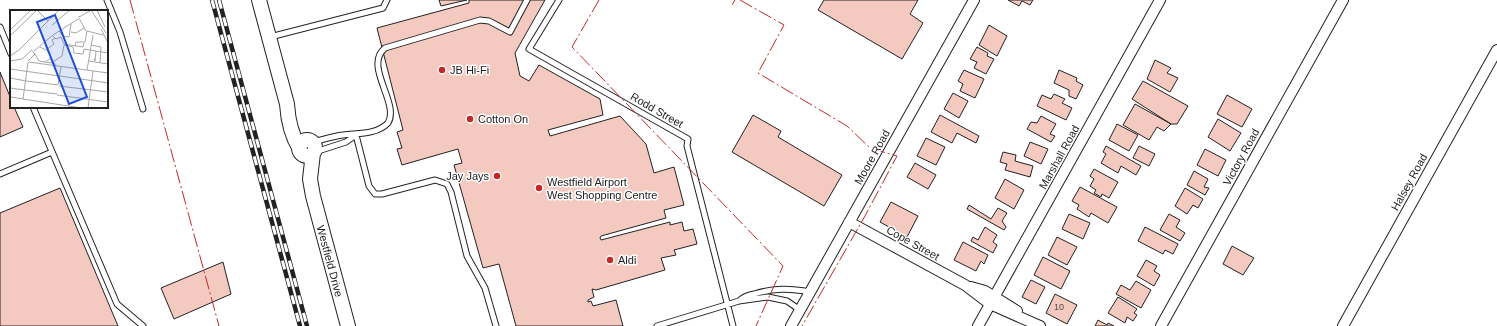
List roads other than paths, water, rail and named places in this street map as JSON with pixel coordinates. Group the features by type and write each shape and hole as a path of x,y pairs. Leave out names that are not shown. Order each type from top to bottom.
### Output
{"main road":[{"name":"Westfield Drive","path":"259,0 287,104 288,120 293,136 309,149 304,176 313,196 348,326"}],"street":[{"name":"Moore Road","path":"791,326 974,0"},
{"name":"Marshall Road","path":"978,326 1160,0"},
{"name":"Victory Road","path":"1161,326 1343,0"},
{"name":"Halsey Road","path":"1343,326 1497,50"},
{"name":"Cope Street","path":"849,222 1040,326"}],"lane":[{"path":"107,0 120,32 143,109"},
{"path":"270,37 383,8 387,0"},
{"path":"309,149 343,134 356,135 383,128 390,120 378,64 378,58 385,48 480,20 489,20 510,32 527,0"},
{"name":"Rodd Street","path":"559,0 529,49 688,139 688,146 727,304"},
{"path":"0,27 10,52"},
{"path":"33,108 117,304 144,326"},
{"path":"309,149 346,142 356,135"},
{"path":"356,135 369,186 375,194 382,194 435,180 447,184 451,192 467,256 485,288 496,326"},
{"path":"0,174 52,152"},
{"path":"657,326 740,300 750,295 776,288 791,288 810,292"},
{"path":"740,300 768,297 776,298 788,302 800,310"},
{"path":"727,304 732,326"}],"railway":[{"path":"212,0 300,326"},
{"path":"219,0 307,326"}],"place":[{"name":"JB Hi-Fi","path":"442,70"},
{"name":"Cotton On","path":"470,119"},
{"name":"Jay Jays","path":"497,176"},
{"name":"Westfield Airport West Shopping Centre","path":"539,188"},
{"name":"Aldi","path":"610,260"}]}
